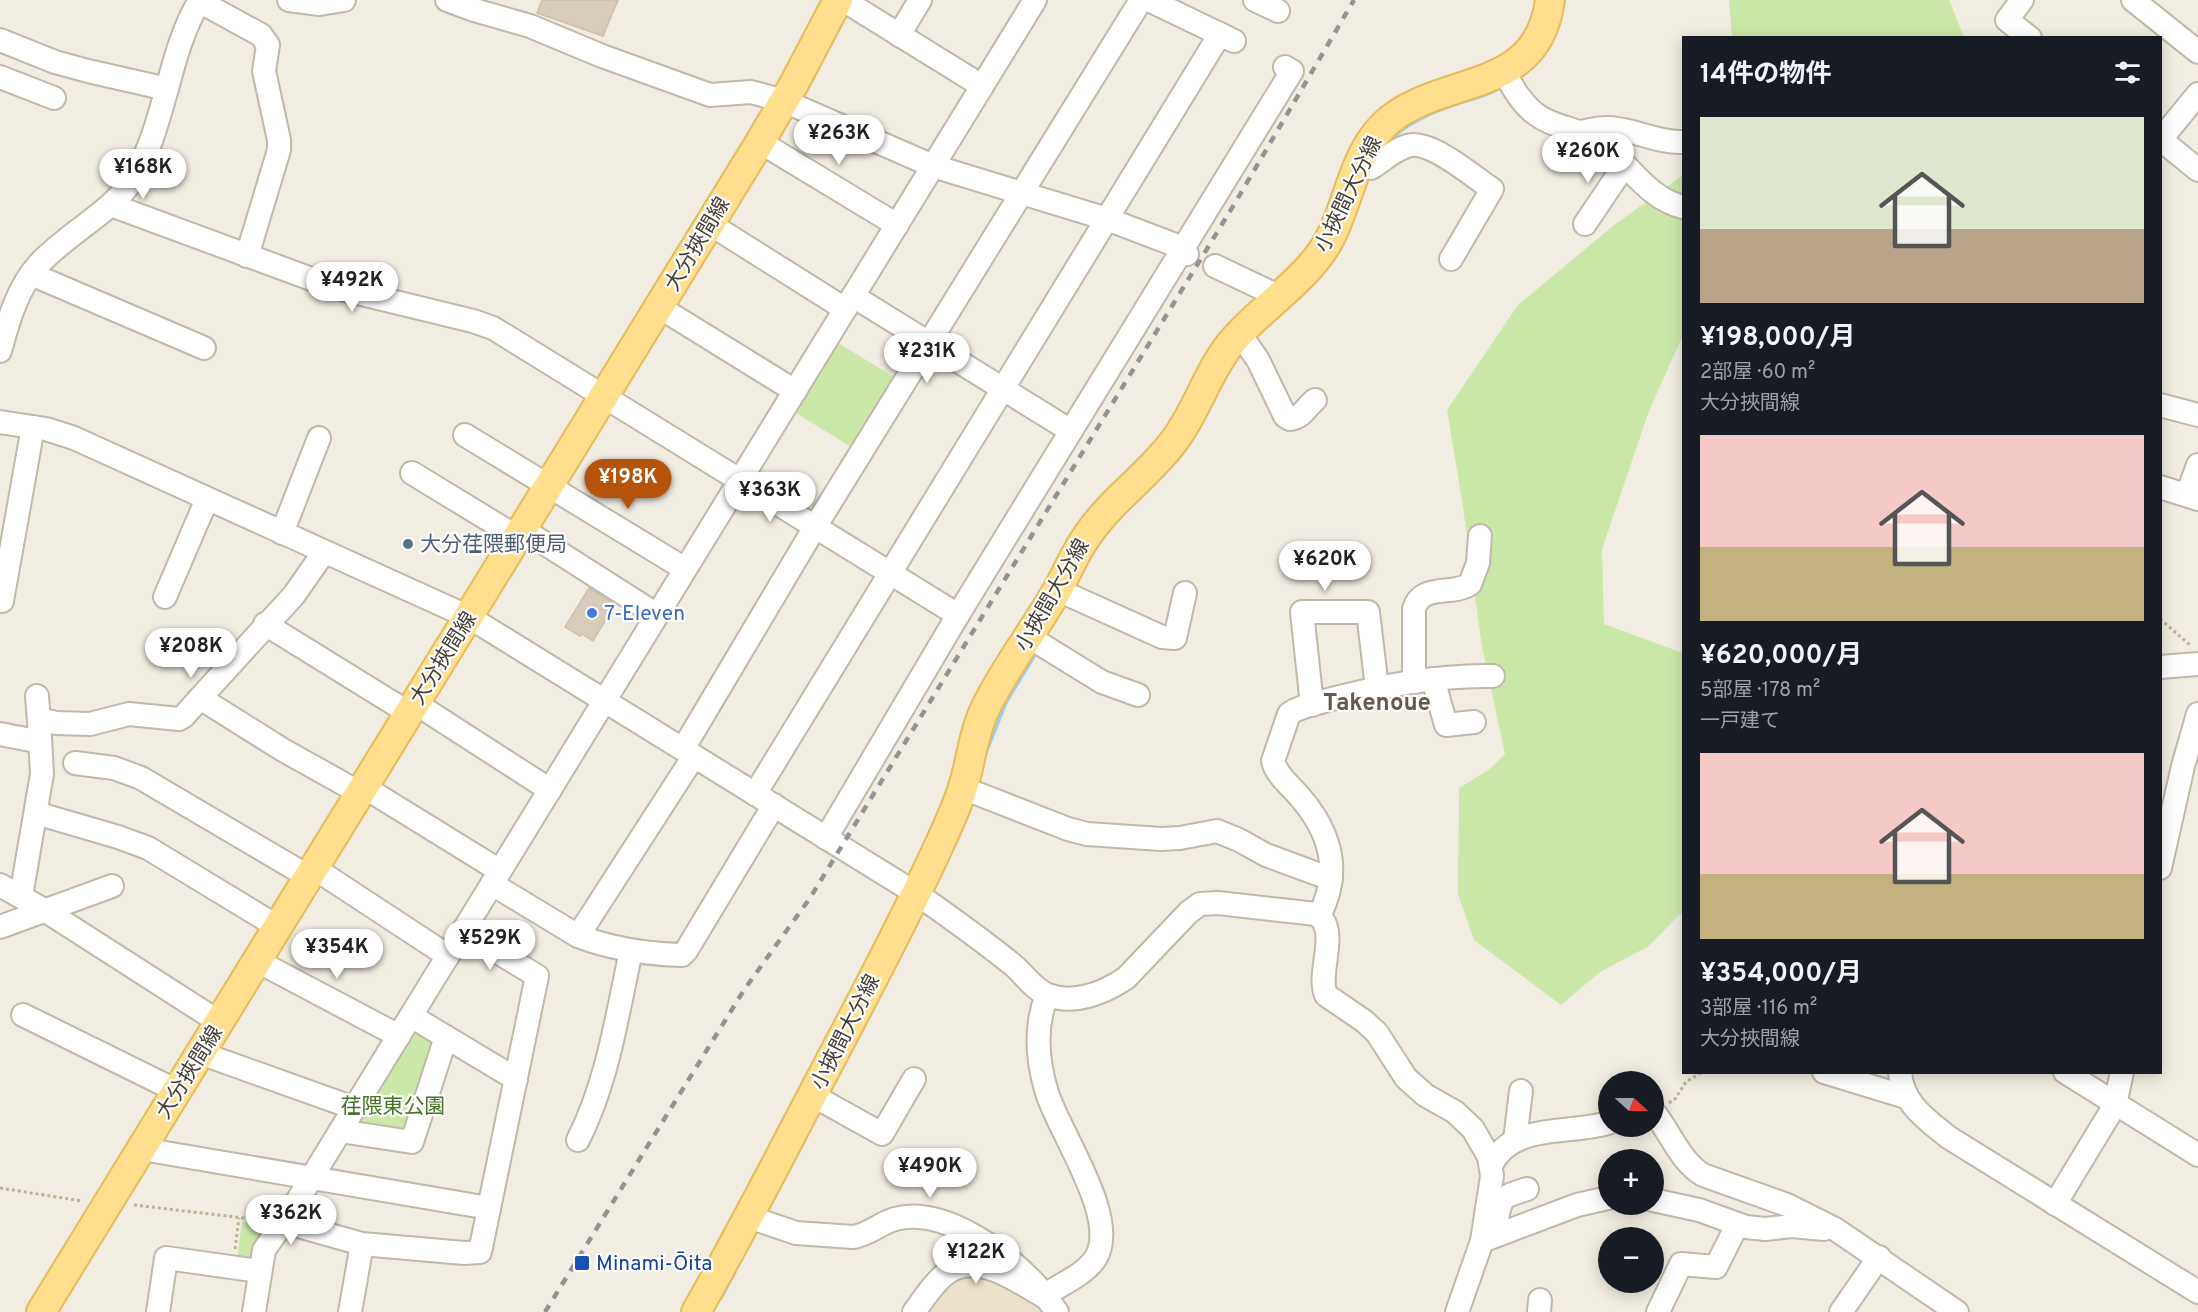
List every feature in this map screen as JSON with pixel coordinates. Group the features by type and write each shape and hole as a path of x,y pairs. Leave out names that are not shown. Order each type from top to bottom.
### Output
{"main road":[{"name":"大分挾間線","path":"41,1312 760,142 838,0"},
{"name":"小挾間大分線","path":"696,1312 917,894 963,788 978,727 985,709 1058,590 1089,531 1173,444 1220,360 1240,334 1324,250 1336,226 1358,166 1374,135 1398,114 1414,105 1486,79 1508,78 1534,46 1547,19 1550,0"}],"street":[{"path":"289,0 320,4 344,0"},
{"path":"447,0 530,26 602,56 710,95 751,92 784,101 933,166 1107,219 1185,251"},
{"path":"843,0 982,86"},
{"path":"899,35 920,0"},
{"path":"254,1312 264,1250 311,1179 1035,0"},
{"path":"578,936 688,752 815,527 1141,0"},
{"path":"200,698 283,750 362,790 496,877 578,936 631,951 682,955 889,572 1107,219 1227,37 1149,0"},
{"path":"1255,0 1278,11"},
{"path":"2022,0 2007,20 2027,36"},
{"path":"2133,0 2198,52"},
{"path":"0,351 4,320 31,274 46,256 111,205 127,188 139,166 184,35 200,1 261,35 267,45 264,72 279,140 279,150 247,256"},
{"path":"0,40 55,62 167,89"},
{"path":"826,838 958,615 1185,251 1292,71 1285,68"},
{"path":"0,77 54,98"},
{"path":"1508,78 1543,119 1579,132 1600,143 1662,199 1682,207"},
{"path":"2162,137 2198,94"},
{"path":"1579,132 1615,128 1661,140 1682,142"},
{"path":"2162,141 2198,170"},
{"path":"760,142 897,225"},
{"path":"1358,166 1371,168 1401,148 1422,144 1492,189 1451,259"},
{"path":"1585,224 1624,166"},
{"path":"111,205 333,287 473,321 493,328 958,615"},
{"path":"710,224 849,303 929,343 1071,431"},
{"path":"1215,266 1278,296"},
{"path":"31,274 204,348"},
{"path":"658,308 795,391"},
{"path":"1240,334 1258,360 1285,416 1290,419 1301,416 1307,406 1315,400"},
{"path":"2162,406 2198,415"},
{"path":"0,422 33,427 74,438 469,617 917,894 972,933 1047,995 1066,999 1077,998 1118,984 1189,912 1200,904 1227,903 1312,912 1319,915 1324,921 1327,943 1323,985 1326,995 1364,1021 1377,1033 1399,1069 1416,1088 1455,1112 1473,1129 1483,1146 1491,1165 1492,1176 1488,1239"},
{"path":"2,601 33,427"},
{"path":"465,435 685,569"},
{"path":"282,533 319,438"},
{"path":"2162,488 2192,497 2198,465"},
{"path":"412,473 520,533 657,615"},
{"path":"165,597 207,499"},
{"path":"1474,722 1446,725 1424,680 1414,609 1416,601 1427,593 1455,590 1470,584 1478,563 1480,536"},
{"path":"0,734 36,741 44,720 56,723 90,724 129,714 179,719 294,595 324,552"},
{"path":"1058,590 1170,639 1175,638 1185,593"},
{"path":"1312,705 1302,612 1368,612 1377,688"},
{"path":"265,624 550,790"},
{"path":"1029,637 1102,682 1138,695"},
{"path":"2162,667 2198,664"},
{"path":"1319,915 1328,898 1331,879 1330,851 1311,810 1277,772 1273,760 1289,714 1294,710 1377,688 1453,676 1492,676"},
{"path":"21,896 42,774 37,696"},
{"path":"2162,859 2198,714"},
{"path":"75,763 114,768 141,778 311,872 448,956"},
{"path":"963,788 1068,829 1087,834 1161,839 1217,831 1266,855 1331,879"},
{"path":"36,813 148,848 278,927"},
{"path":"0,885 46,911 219,1022"},
{"path":"0,927 112,886"},
{"path":"284,1222 362,1244 464,1253 480,1252 537,976 463,931"},
{"path":"578,1140 591,1115 603,1080 631,951"},
{"path":"257,961 399,1036"},
{"path":"1047,995 1038,1025 1042,1073 1052,1106 1095,1202 1102,1228 1098,1252 1090,1265 1050,1304"},
{"path":"23,1015 177,1091"},
{"path":"411,1016 516,1079"},
{"path":"340,1131 412,1142 446,1037"},
{"path":"200,1053 354,1108"},
{"path":"1831,1074 1906,1097"},
{"path":"1900,1074 1906,1097 1913,1107 1948,1137 2198,1292"},
{"path":"2068,1074 2198,1155"},
{"path":"2055,1204 2115,1105 2122,1074"},
{"path":"812,1095 882,1134 914,1079"},
{"path":"1515,1140 1521,1091"},
{"path":"1664,1120 1684,1158 1703,1175 1787,1205 1835,1229 1957,1312"},
{"path":"1491,1165 1497,1153 1515,1140 1540,1133 1598,1125"},
{"path":"142,1149 489,1208"},
{"path":"1457,1312 1488,1239 1500,1201 1504,1197 1527,1189"},
{"path":"1488,1239 1577,1205 1598,1200"},
{"path":"1664,1202 1699,1210 1737,1225 1765,1229 1792,1226 1835,1229"},
{"path":"748,1217 796,1233 853,1237 862,1236 895,1219 922,1218 939,1221 961,1229 995,1249 1036,1284 1050,1304"},
{"path":"1658,1312 1681,1264 1716,1267 1737,1225"},
{"path":"350,1312 362,1244"},
{"path":"1840,1312 1879,1257"},
{"path":"158,1312 166,1258 259,1270"},
{"path":"914,1312 944,1275 968,1264 999,1272 1050,1304"}],"path":[{"path":"2162,621 2198,652"},
{"path":"1664,1105 1675,1099 1686,1082 1699,1074"},
{"path":"0,1188 93,1202"},
{"path":"131,1205 284,1222"},
{"path":"234,1267 239,1218"}],"shaded area":[{"path":"978,1270 1028,1299 1042,1312 921,1312 935,1290"}],"green space":[{"path":"1729,0 1949,0 1964,36 1732,36"},
{"path":"1682,176 1682,337 1649,411 1602,549 1604,624 1682,653 1682,912 1649,946 1600,972 1561,1005 1474,940 1458,894 1459,788 1490,769 1505,754 1482,647 1447,410 1518,305 1613,226"},
{"path":"833,340 899,380 856,450 791,410"},
{"name":"荏隈東公園","path":"411,1028 438,1038 412,1131 356,1128 366,1100"},
{"path":"242,1222 269,1224 255,1253 247,1261 237,1260"}],"building":[{"path":"542,0 618,0 603,36 537,13"},
{"name":"7-Eleven","path":"589,588 615,604 593,641 565,627"}],"waterway":[{"path":"1538,60 1549,43"},
{"path":"1394,135 1432,112 1502,86"},
{"path":"987,748 1005,703 1037,650"},
{"path":"720,1298 734,1272"}],"railway":[{"path":"545,1312 744,990 810,898 1235,203 1354,0"}],"place":[{"name":"大分荏隈郵便局","path":"408,544"},
{"name":"7-Eleven","path":"592,613"},
{"name":"Minami-Ōita","path":"582,1263"}],"district":[{"name":"Takenoue","path":"1377,702"}]}
